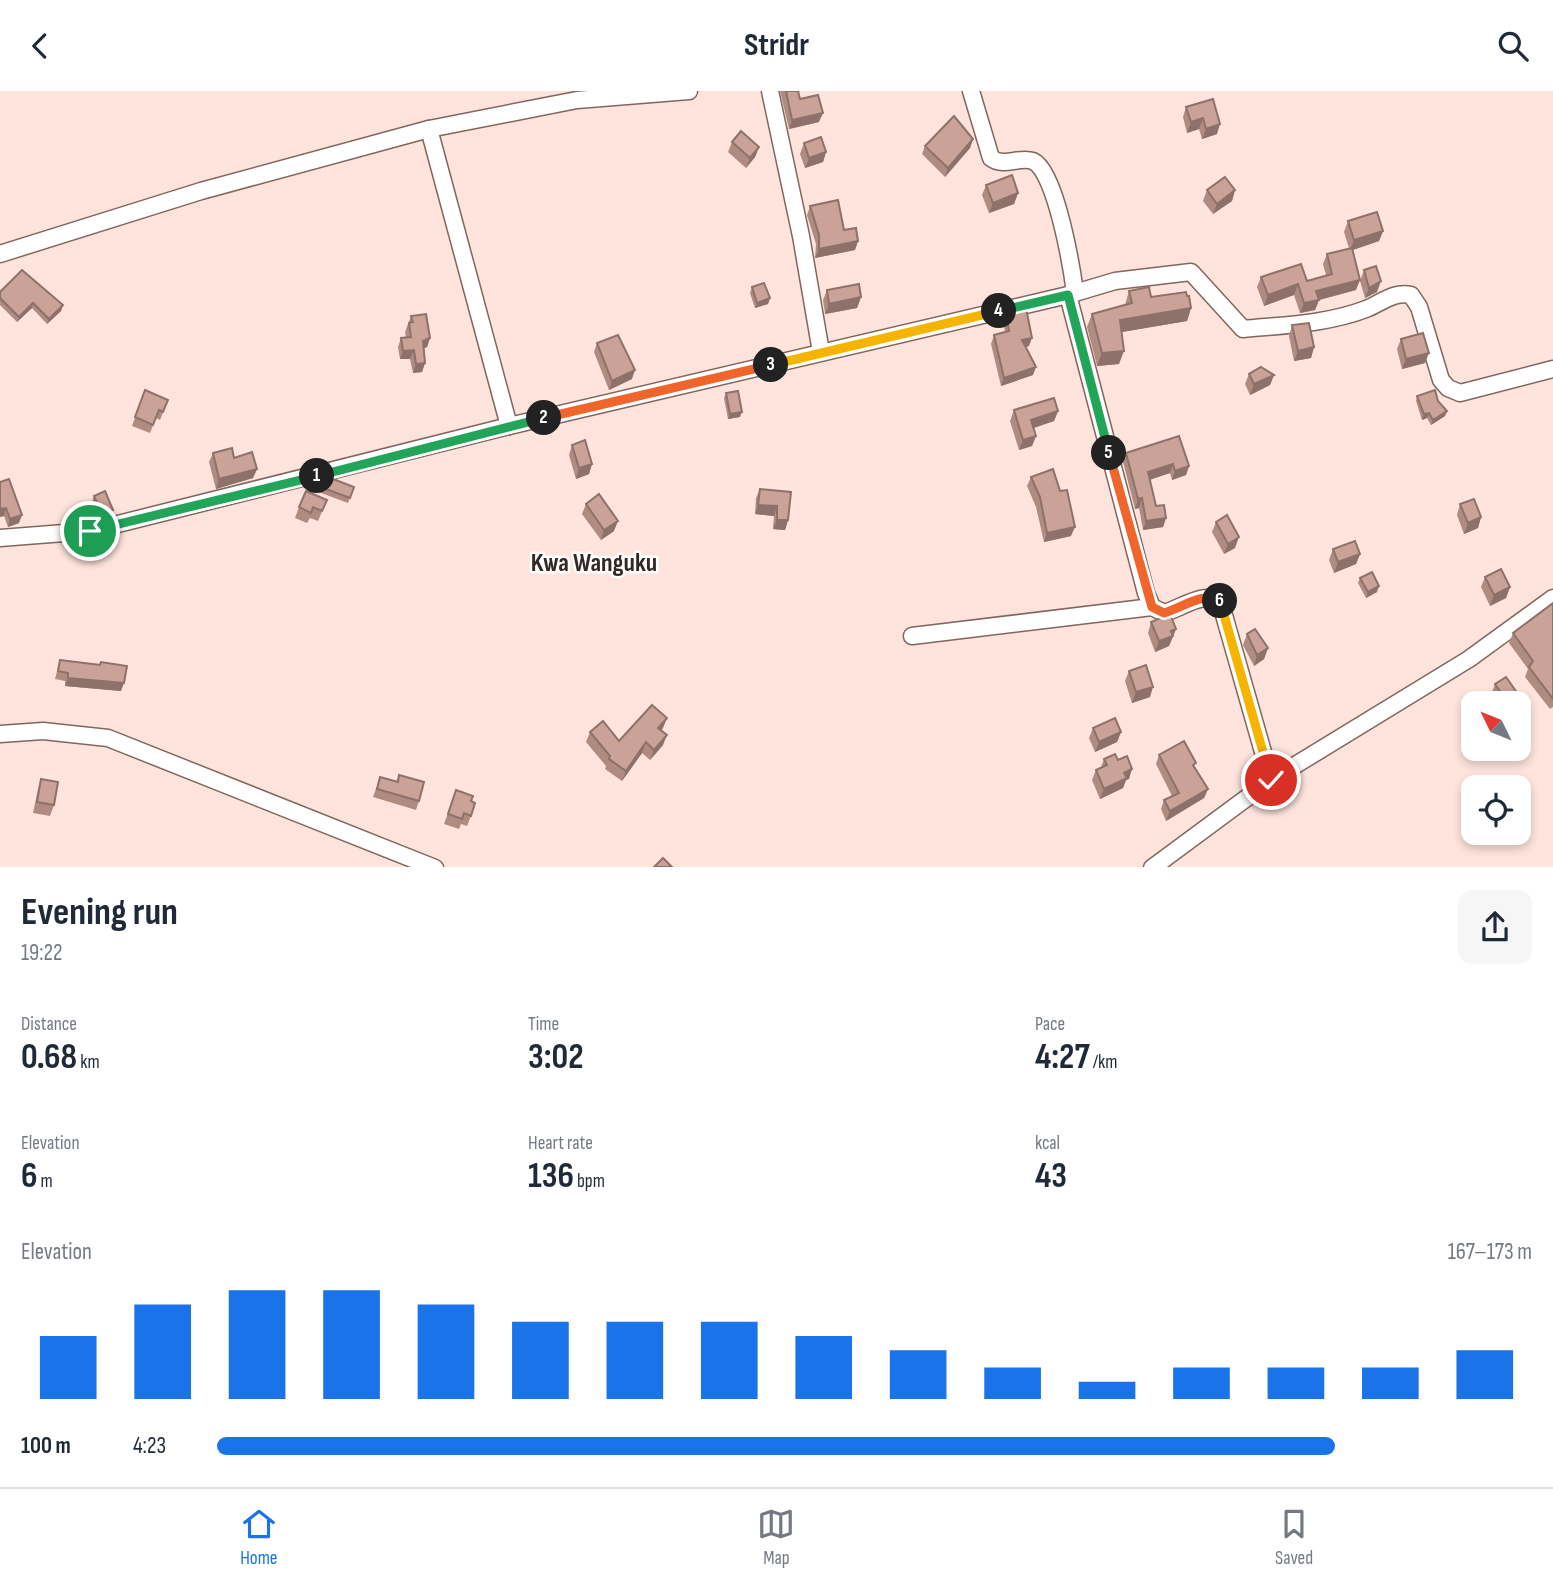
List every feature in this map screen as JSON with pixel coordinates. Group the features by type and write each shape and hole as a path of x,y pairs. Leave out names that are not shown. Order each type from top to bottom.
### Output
{"street":[{"path":"0,254 201,191 429,129 577,100 689,91"},
{"path":"770,91 801,236 821,352"},
{"path":"971,91 991,158 1005,163 1027,160 1036,162 1045,174 1063,226 1071,294 1146,593 1152,607"},
{"path":"429,129 509,426"},
{"path":"0,538 90,531 509,426 1071,294 1115,281 1191,272 1243,329 1333,319 1363,310 1400,293 1415,299 1441,380 1448,388 1460,393 1553,369"},
{"path":"912,636 1152,607 1164,613 1212,596 1220,601 1271,780"},
{"path":"1152,867 1271,780 1469,659 1553,598"},
{"path":"0,734 43,731 108,738 435,867"}],"building":[{"path":"786,91 798,91 800,99 818,95 823,113 792,120"},
{"path":"1213,99 1220,124 1206,129 1203,118 1191,122 1186,107"},
{"path":"954,116 973,139 948,168 925,146"},
{"path":"741,131 759,147 750,158 732,142"},
{"path":"821,137 826,152 809,158 804,143"},
{"path":"1012,175 1018,193 993,203 986,185"},
{"path":"1225,177 1235,190 1217,204 1207,190"},
{"path":"838,200 844,230 856,228 858,241 819,249 819,235 810,206"},
{"path":"1377,212 1383,231 1354,240 1348,221"},
{"path":"1352,248 1360,280 1316,291 1319,300 1304,303 1298,284 1268,295 1261,277 1301,264 1307,281 1332,274 1327,254"},
{"path":"1376,266 1381,281 1369,288 1364,270"},
{"path":"22,270 63,305 49,319 33,303 19,317 0,298 0,292"},
{"path":"764,283 770,298 757,303 752,287"},
{"path":"859,284 861,297 829,304 827,290"},
{"path":"1149,287 1151,297 1186,292 1191,308 1120,320 1124,351 1102,353 1092,314 1132,303 1129,291"},
{"path":"1026,308 1032,338 1022,340 1036,367 1004,378 994,335 1009,331 1006,312"},
{"path":"426,314 430,338 423,341 425,363 416,364 414,350 403,351 401,338 411,337 411,316"},
{"path":"1309,323 1314,347 1298,351 1292,325"},
{"path":"1423,333 1429,353 1406,359 1401,339"},
{"path":"618,335 635,370 612,381 597,343"},
{"path":"1261,367 1274,375 1254,384 1249,374"},
{"path":"145,390 168,400 163,412 159,410 153,425 135,417"},
{"path":"1435,390 1438,401 1447,411 1433,420 1429,413 1424,414 1417,396"},
{"path":"738,391 742,412 730,414 726,393"},
{"path":"1054,398 1058,411 1031,420 1036,436 1023,440 1014,410"},
{"path":"1179,436 1189,466 1175,471 1173,464 1148,472 1156,506 1164,505 1166,518 1146,521 1142,498 1138,499 1126,453"},
{"path":"585,440 592,464 579,468 572,445"},
{"path":"232,448 234,458 252,452 257,469 219,479 213,453"},
{"path":"1053,469 1060,491 1067,490 1075,527 1047,533 1040,497 1031,477"},
{"path":"328,477 354,487 350,498 315,485 317,480"},
{"path":"9,479 22,515 10,519 6,508 0,509 0,482"},
{"path":"760,489 791,492 788,520 777,520 777,506 758,505"},
{"path":"105,491 113,510 101,513 94,496"},
{"path":"306,491 327,500 322,511 313,507 311,513 299,507"},
{"path":"599,494 618,521 604,530 586,504"},
{"path":"1474,499 1481,517 1468,523 1460,504"},
{"path":"1227,515 1239,537 1228,544 1216,522"},
{"path":"1355,541 1360,554 1338,562 1333,549"},
{"path":"1501,569 1510,587 1494,595 1485,577"},
{"path":"1372,572 1379,586 1368,592 1360,578"},
{"path":"1553,603 1553,699 1529,667 1533,661 1513,633"},
{"path":"1170,614 1176,629 1171,631 1173,636 1159,641 1151,622"},
{"path":"1255,629 1268,648 1257,655 1247,634"},
{"path":"60,660 127,666 124,683 68,678 68,673 58,671"},
{"path":"1146,665 1153,687 1136,692 1129,671"},
{"path":"1506,677 1516,691 1500,691 1495,684"},
{"path":"652,705 667,718 658,728 667,735 654,750 646,742 626,771 609,759 610,756 590,732 603,721 619,741"},
{"path":"1115,718 1121,732 1099,742 1093,728"},
{"path":"1184,741 1196,763 1193,765 1208,789 1170,811 1164,800 1179,793 1159,755"},
{"path":"1115,754 1118,760 1127,756 1132,769 1124,773 1127,778 1104,789 1096,770 1107,765 1104,759"},
{"path":"399,775 424,782 419,801 377,789 380,777 398,782"},
{"path":"41,779 58,782 54,805 37,802"},
{"path":"456,790 473,796 471,801 475,803 471,816 464,813 462,819 448,814"},
{"path":"663,858 672,867 654,867"}],"district":[{"name":"Kwa Wanguku","path":"594,563"}],"route":[{"path":"90,531 509,426 1068,295 1146,593 1152,607 1164,613 1212,596 1220,601 1271,780"}]}
